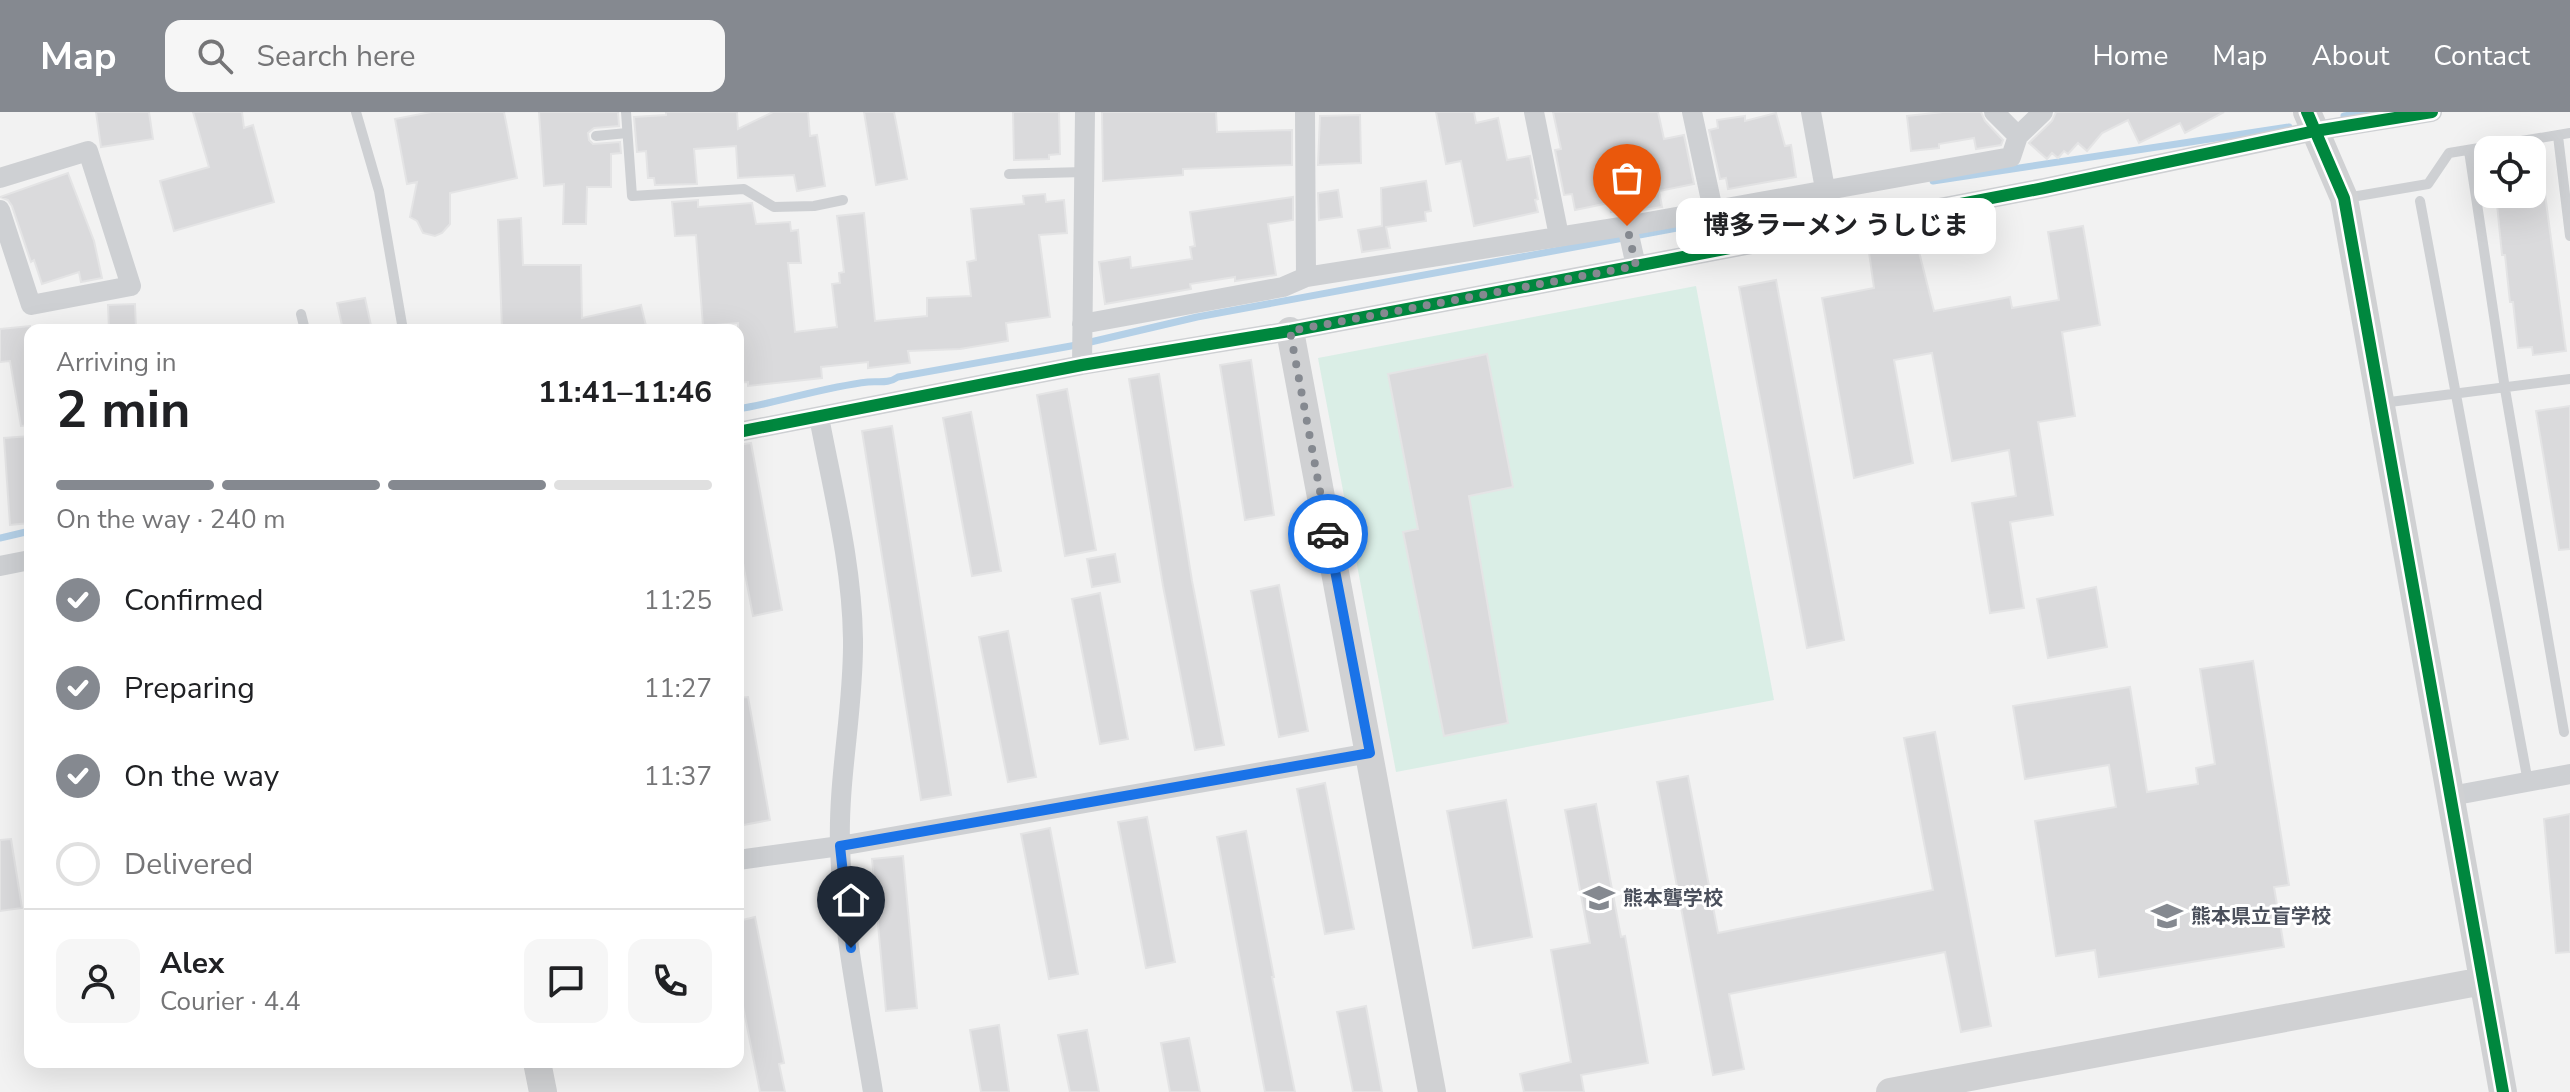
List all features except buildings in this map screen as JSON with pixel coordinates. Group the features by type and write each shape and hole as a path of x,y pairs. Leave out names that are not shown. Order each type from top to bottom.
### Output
{"street":[{"path":"1082,365 1085,112"},
{"path":"1305,112 1306,277"},
{"path":"1534,112 1559,236"},
{"path":"1692,112 1713,210"},
{"path":"1811,112 1825,189"},
{"path":"1994,112 2018,136"},
{"path":"1082,324 1283,287 1306,277 1627,226 2011,157 2018,136 2043,112"},
{"path":"744,431 1082,365 1290,331 2044,188 2311,121 2432,112"},
{"path":"2311,121 2344,198 2503,1092"},
{"path":"0,178 88,151 131,286 31,305 0,210"},
{"path":"1627,226 1636,266"},
{"path":"1290,331 1432,1092"},
{"path":"819,417 849,577 853,641 840,846 846,919 873,1092"},
{"path":"0,566 24,561"},
{"path":"744,859 840,846 1370,753"},
{"path":"2451,796 2570,774"},
{"path":"1890,1092 2483,981"},
{"path":"538,1068 543,1092"}],"lane":[{"path":"356,112 379,191 402,324"},
{"path":"626,112 632,196 744,189 774,207 814,206 843,200"},
{"path":"596,136 627,133"},
{"path":"2344,198 2428,184 2449,153 2570,133"},
{"path":"2558,136 2569,229"},
{"path":"2469,151 2505,389 2564,732"},
{"path":"1009,174 1084,172"},
{"path":"2420,201 2528,782"},
{"path":"301,314 304,324"},
{"path":"2381,403 2570,379"}],"green space":[{"path":"1696,286 1774,700 1396,772 1318,358"}],"waterway":[{"path":"2344,116 2367,112"},
{"path":"1933,181 2289,127"},
{"path":"744,408 835,387 887,381 1082,344 1197,317 1791,207"},
{"path":"0,538 24,532"}],"cycle path":[{"path":"2307,112 2344,198 2503,1092"},
{"path":"744,431 1082,365 1290,331 1636,266 2044,188 2315,131 2432,112"}],"way so far":[{"path":"1328,534 1290,331 1636,266 1627,226"}],"place":[{"name":"博多ラーメン うしじま","path":"1627,226"},
{"name":"熊本聾学校","path":"1599,898"},
{"name":"熊本県立盲学校","path":"2167,916"}],"route":[{"path":"851,948 840,846 1370,753 1328,534"}]}
